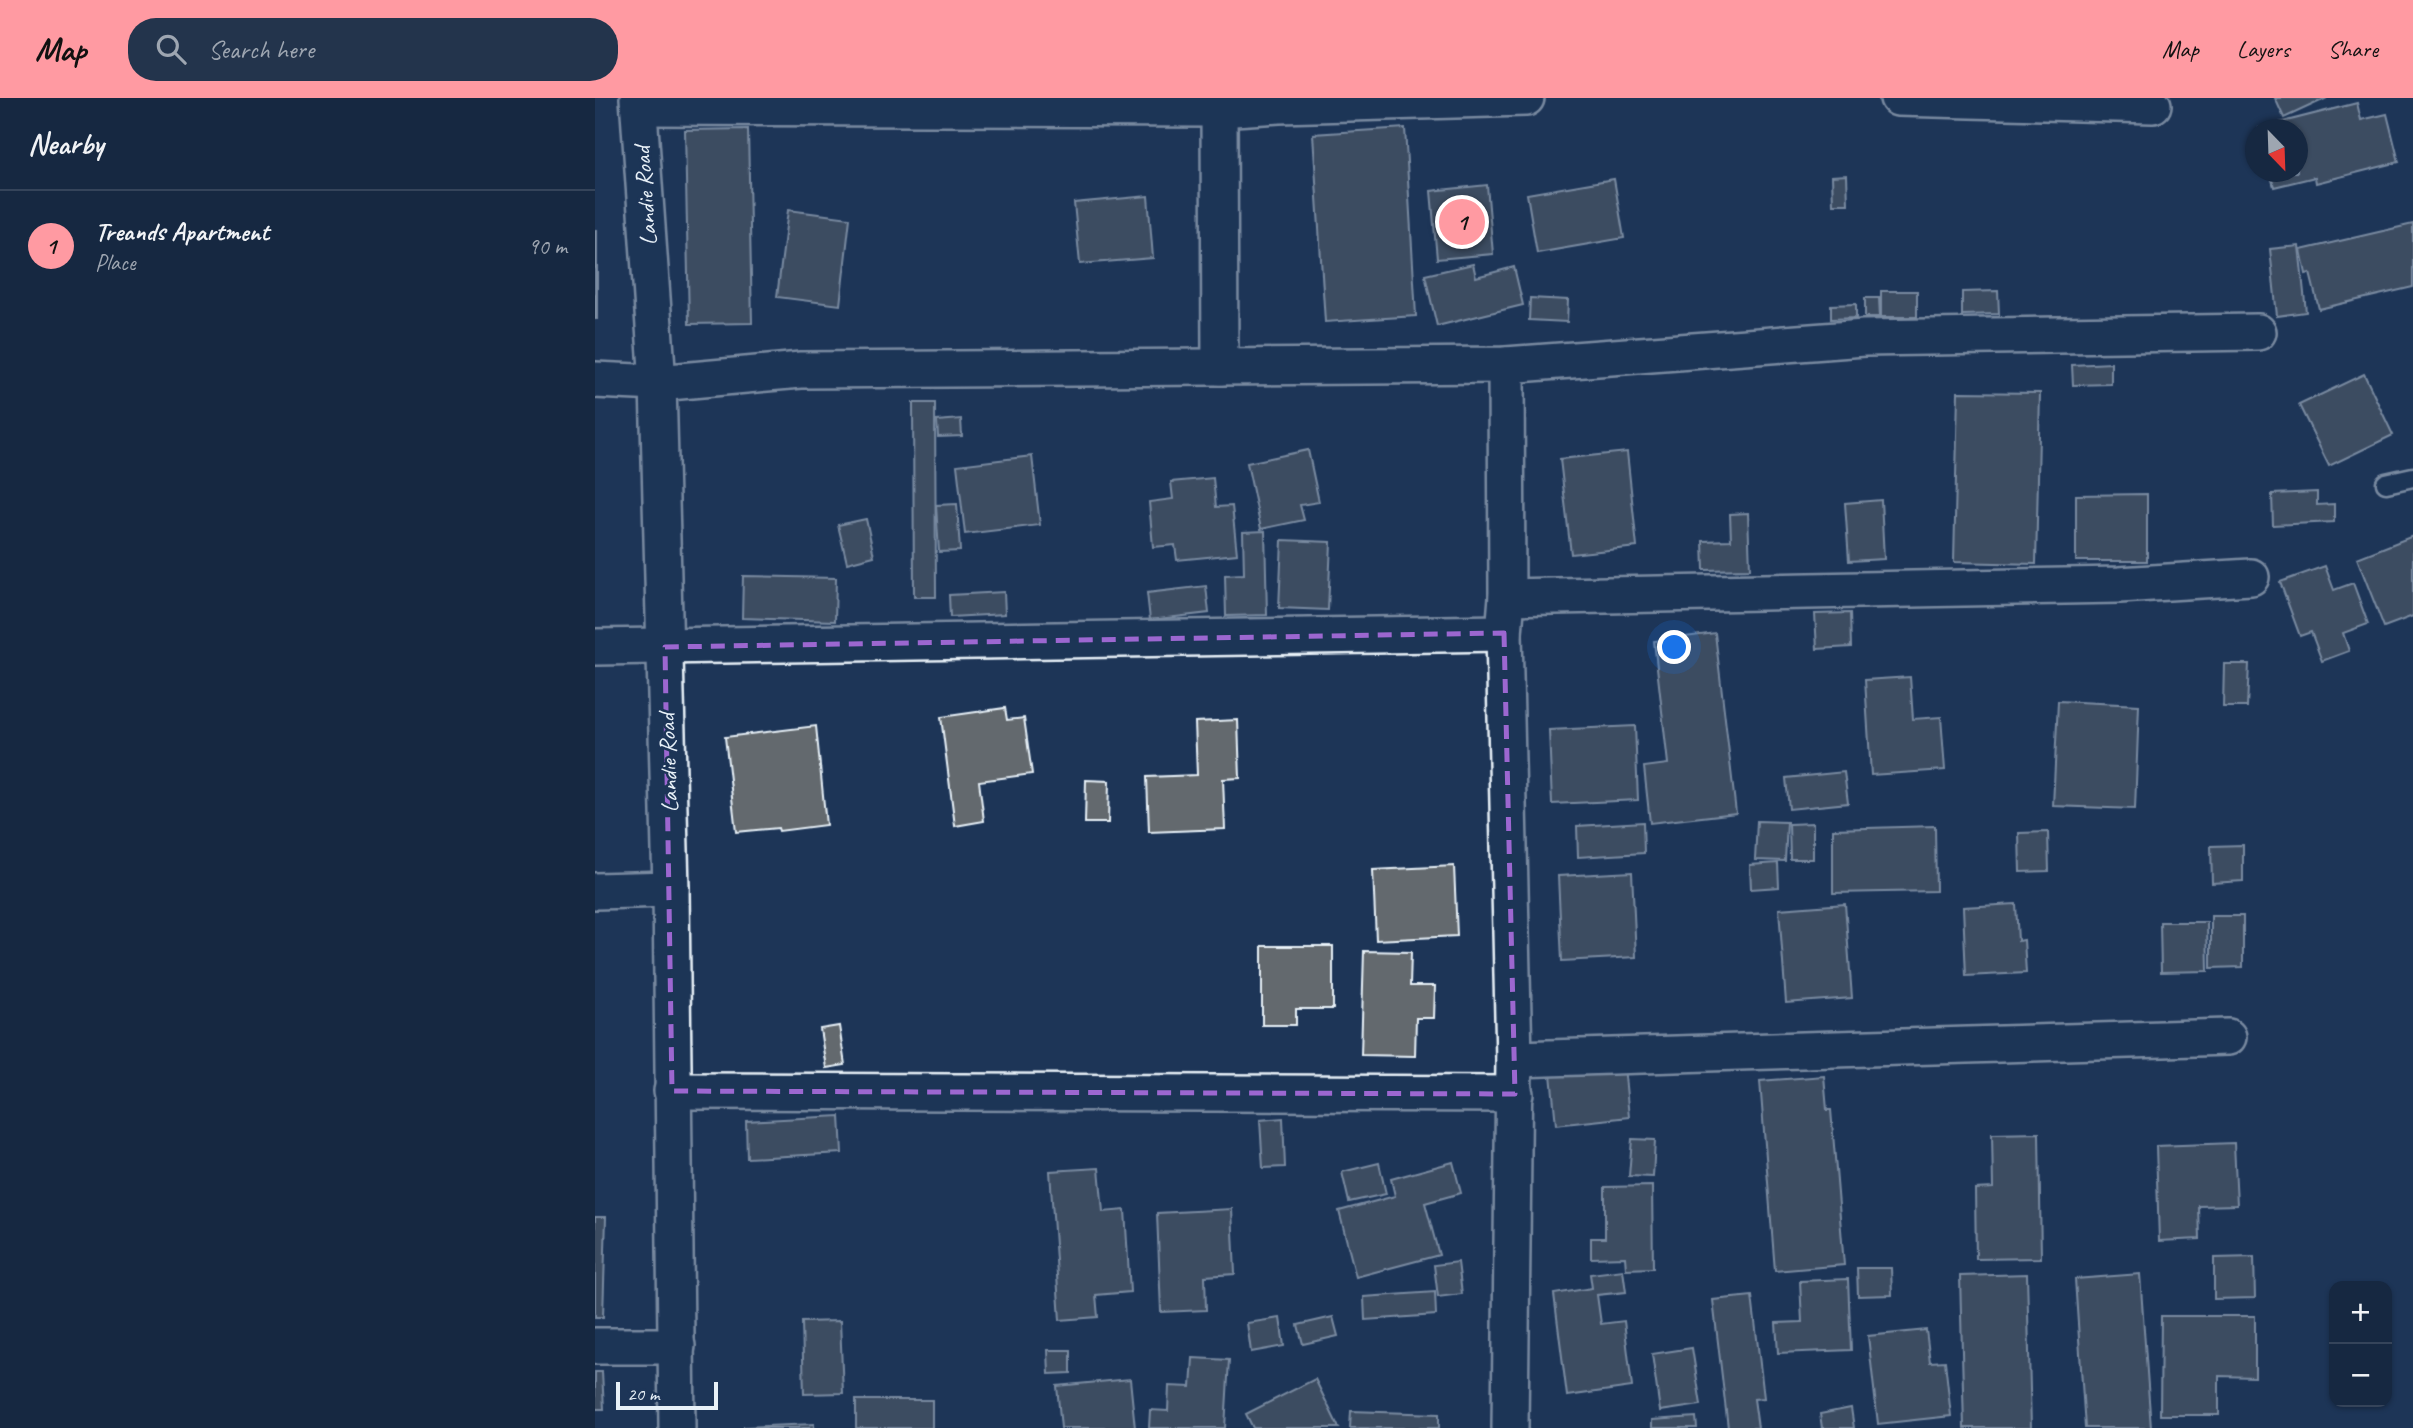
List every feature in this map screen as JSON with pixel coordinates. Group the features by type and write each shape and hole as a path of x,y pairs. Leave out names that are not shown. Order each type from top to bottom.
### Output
{"street":[{"path":"638,102 1219,109 1279,101 1527,98"},
{"path":"1898,98 2153,105"},
{"name":"Landie Road","path":"638,102 658,383 671,889 677,1428"},
{"path":"1219,109 1220,367"},
{"path":"595,380 658,383 801,370 1506,365 1864,338 2258,332"},
{"path":"1506,365 1507,597 1504,633 1515,1094 1510,1428"},
{"path":"1507,597 2119,585 2251,577"},
{"path":"595,647 1504,633"},
{"path":"595,891 671,889"},
{"path":"1514,1059 2228,1037"},
{"path":"672,1091 1515,1094"},
{"path":"595,1346 677,1346"}],"lane":[{"path":"2386,483 2413,477"}],"highlighted area":[{"path":"1504,633 1515,1094 672,1091 665,647"}],"building":[{"path":"2275,98 2327,98 2284,118"},
{"path":"2357,103 2361,120 2387,114 2399,162 2316,183 2315,177 2308,179 2308,119 2294,119"},
{"path":"1405,128 1416,316 1325,322 1313,134"},
{"path":"748,129 752,323 689,324 685,130"},
{"path":"1847,175 1848,204 1833,204 1832,176"},
{"path":"1614,179 1624,238 1537,253 1527,194"},
{"path":"2273,182 2294,182 2274,187"},
{"path":"1487,185 1493,254 1437,259 1431,191"},
{"path":"1148,196 1153,258 1080,264 1074,203"},
{"path":"788,210 850,218 840,305 777,297"},
{"path":"2413,224 2413,287 2319,309 2310,273 2306,274 2301,250"},
{"path":"597,230 597,319 595,319"},
{"path":"2299,246 2306,312 2277,316 2270,249"},
{"path":"1473,264 1476,277 1514,267 1523,305 1437,326 1425,275"},
{"path":"1881,291 1917,291 1917,317 1881,317"},
{"path":"1998,291 1999,314 1962,315 1962,292"},
{"path":"1530,298 1568,300 1567,322 1529,320"},
{"path":"1865,298 1879,298 1880,317 1865,317"},
{"path":"1856,304 1856,318 1831,319 1831,305"},
{"path":"2111,363 2111,384 2073,385 2072,365"},
{"path":"2364,374 2393,435 2329,466 2299,405"},
{"path":"1958,392 2040,393 2036,564 1954,562"},
{"path":"913,403 935,403 936,597 914,597"},
{"path":"961,419 962,436 938,437 937,421"},
{"path":"1308,450 1319,502 1300,505 1304,520 1261,529 1247,463"},
{"path":"1627,452 1637,547 1571,554 1560,459"},
{"path":"1032,456 1040,525 965,534 957,465"},
{"path":"1213,478 1216,507 1232,506 1237,554 1177,560 1175,545 1153,547 1149,502 1173,499 1171,482"},
{"path":"2317,492 2317,505 2334,504 2334,522 2273,525 2272,494"},
{"path":"2147,494 2147,561 2076,561 2076,495"},
{"path":"1881,500 1884,559 1849,561 1845,503"},
{"path":"957,504 960,551 939,552 936,505"},
{"path":"1748,513 1750,569 1704,570 1703,541 1731,540 1730,514"},
{"path":"866,519 874,556 847,563 838,525"},
{"path":"1265,531 1267,615 1226,616 1225,575 1244,574 1243,532"},
{"path":"2413,536 2413,616 2384,627 2357,558"},
{"path":"1282,540 1331,542 1328,610 1279,608"},
{"path":"2325,566 2334,590 2353,583 2368,624 2343,633 2349,651 2322,661 2311,632 2300,636 2280,582"},
{"path":"743,576 836,578 835,621 742,618"},
{"path":"1206,586 1209,613 1150,620 1147,593"},
{"path":"1004,592 1005,614 950,617 949,595"},
{"path":"1850,613 1851,647 1817,649 1815,614"},
{"path":"1715,633 1736,813 1650,823 1644,767 1668,764 1654,641"},
{"path":"2224,664 2249,664 2247,707 2223,707"},
{"path":"1910,677 1913,719 1941,717 1945,770 1871,775 1865,680"},
{"path":"2058,701 2139,705 2135,809 2053,806"},
{"path":"1005,708 1007,720 1024,718 1032,774 979,781 984,821 955,826 941,717"},
{"path":"1238,720 1240,778 1223,779 1225,829 1149,832 1147,777 1197,775 1195,722"},
{"path":"816,726 826,825 779,831 778,828 736,832 725,737"},
{"path":"1635,726 1638,800 1552,804 1549,730"},
{"path":"1844,772 1848,803 1789,809 1786,778"},
{"path":"1086,780 1109,781 1108,823 1085,823"},
{"path":"1757,821 1787,822 1785,861 1755,860"},
{"path":"1643,822 1644,853 1578,857 1577,826"},
{"path":"1813,823 1813,859 1790,859 1789,824"},
{"path":"1935,826 1936,891 1833,893 1833,829"},
{"path":"2048,832 2049,871 2020,872 2019,833"},
{"path":"2243,845 2243,881 2212,883 2211,846"},
{"path":"1778,863 1779,887 1751,889 1750,865"},
{"path":"1454,866 1457,936 1376,940 1373,870"},
{"path":"1632,872 1636,957 1562,961 1558,876"},
{"path":"1845,904 1852,998 1786,1003 1779,909"},
{"path":"2016,904 2018,941 2024,940 2026,973 1966,976 1963,907"},
{"path":"2211,916 2243,916 2243,967 2211,968"},
{"path":"2160,922 2207,922 2208,971 2161,972"},
{"path":"1262,946 1333,946 1333,1009 1296,1009 1296,1025 1262,1025"},
{"path":"1364,951 1411,952 1410,986 1435,986 1434,1018 1416,1018 1415,1056 1361,1055"},
{"path":"839,1026 845,1065 826,1068 820,1029"},
{"path":"1624,1066 1629,1117 1556,1125 1551,1074"},
{"path":"1824,1076 1827,1110 1831,1110 1844,1265 1775,1271 1760,1081"},
{"path":"840,1116 842,1153 747,1158 746,1121"},
{"path":"1283,1118 1285,1167 1263,1168 1260,1120"},
{"path":"2039,1133 2041,1258 1976,1259 1975,1189 1993,1188 1992,1134"},
{"path":"1632,1139 1655,1140 1653,1177 1629,1176"},
{"path":"2234,1143 2237,1205 2199,1206 2200,1239 2159,1241 2156,1146"},
{"path":"1453,1162 1461,1193 1425,1203 1439,1255 1356,1277 1339,1211 1395,1196 1391,1179"},
{"path":"1379,1163 1386,1194 1349,1202 1342,1172"},
{"path":"1099,1168 1103,1212 1125,1210 1130,1292 1096,1295 1098,1317 1060,1320 1050,1171"},
{"path":"1652,1186 1653,1268 1626,1269 1625,1257 1591,1258 1591,1238 1605,1238 1605,1187"},
{"path":"1232,1209 1235,1274 1205,1276 1206,1310 1161,1312 1157,1213"},
{"path":"595,1217 606,1217 603,1317 595,1317"},
{"path":"2254,1257 2255,1298 2214,1299 2214,1258"},
{"path":"1458,1262 1462,1294 1438,1297 1434,1265"},
{"path":"1857,1268 1891,1268 1892,1295 1858,1296"},
{"path":"1623,1270 1626,1292 1597,1295 1601,1324 1624,1321 1632,1387 1567,1396 1554,1294 1592,1288 1590,1274"},
{"path":"2027,1274 2031,1428 1964,1428 1960,1276"},
{"path":"2140,1274 2151,1428 2085,1428 2075,1279"},
{"path":"1848,1279 1851,1350 1778,1353 1776,1323 1802,1322 1800,1281"},
{"path":"1435,1292 1436,1315 1365,1320 1364,1297"},
{"path":"1752,1296 1764,1398 1754,1399 1758,1428 1728,1428 1713,1300"},
{"path":"2161,1316 2255,1316 2255,1377 2219,1376 2219,1415 2160,1415"},
{"path":"1333,1317 1338,1336 1303,1344 1298,1325"},
{"path":"1280,1318 1284,1346 1251,1352 1247,1323"},
{"path":"840,1321 843,1393 804,1394 802,1322"},
{"path":"1926,1330 1930,1362 1945,1361 1951,1416 1878,1424 1868,1336"},
{"path":"1692,1348 1701,1405 1660,1411 1652,1354"},
{"path":"1048,1350 1071,1350 1071,1373 1049,1374"},
{"path":"1193,1358 1229,1360 1225,1428 1149,1428 1150,1410 1168,1411 1169,1386 1191,1387"},
{"path":"595,1372 602,1372 604,1409 595,1409"},
{"path":"1130,1379 1135,1428 1061,1428 1057,1386"},
{"path":"1315,1379 1339,1428 1253,1428 1246,1414"},
{"path":"856,1400 932,1400 932,1428 856,1428"},
{"path":"1851,1408 1854,1428 1822,1428 1820,1414"},
{"path":"1351,1411 1439,1414 1439,1428 1350,1428"},
{"path":"1696,1417 1697,1428 1652,1428 1652,1420"},
{"path":"814,1424 814,1428 744,1428 744,1427"}],"place":[{"name":"Treands Apartment","path":"1462,222"}]}
